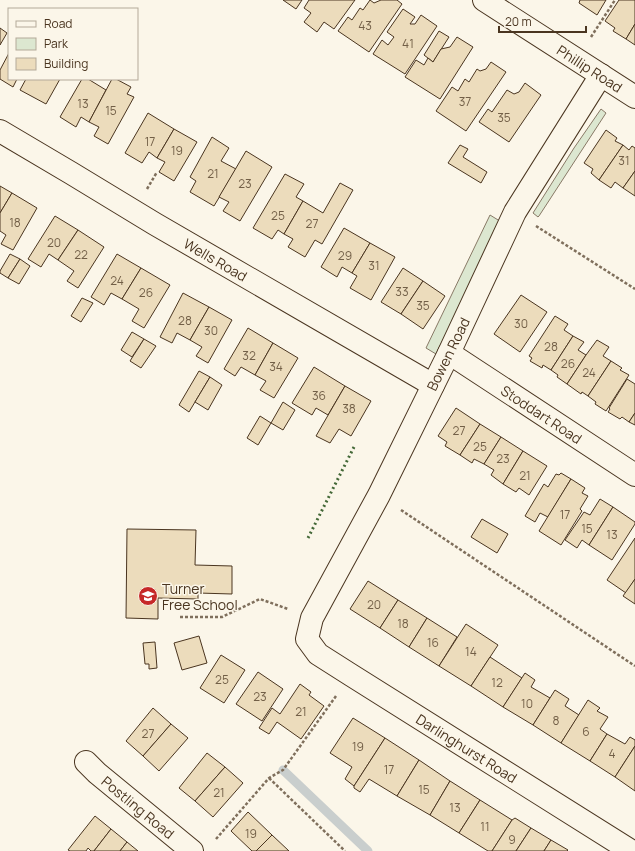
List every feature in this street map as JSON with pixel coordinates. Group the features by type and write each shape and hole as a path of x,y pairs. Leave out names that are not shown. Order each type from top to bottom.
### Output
{"street":[{"name":"Phillip Road","path":"484,0 635,97"},
{"name":"Bowen Road","path":"307,639 312,618 379,495 449,353 515,212 601,75"},
{"name":"Wells Road","path":"0,132 168,232 432,385"},
{"name":"Stoddart Road","path":"449,353 635,475"},
{"name":"Darlinghurst Road","path":"307,639 318,654 351,676 631,851"},
{"name":"Postling Road","path":"86,762 97,773 192,851"}],"path":[{"path":"588,43 615,0"},
{"path":"146,192 156,172"},
{"path":"515,212 635,289"},
{"path":"379,495 635,666"},
{"path":"180,617 222,617 260,599 312,618"},
{"path":"214,841 269,778 283,770 351,676"},
{"path":"269,778 345,851"}],"green space":[{"path":"601,109 606,113 538,217 533,213 574,148"},
{"path":"490,215 503,223 436,354 426,348"}],"building":[{"path":"283,0 302,0 296,9"},
{"path":"309,0 355,0 334,29 324,22 317,32 304,22 311,13 304,8"},
{"path":"370,0 374,3 381,0 397,0 402,4 369,52 338,31 348,17 352,20 360,8 363,10"},
{"path":"580,0 606,0 597,15 579,3"},
{"path":"619,0 635,0 635,24 626,39 613,31 615,28 605,21"},
{"path":"403,9 415,17 410,24 415,24 421,15 437,26 405,74 373,54 382,40 388,45 394,37 387,32"},
{"path":"635,24 635,45 626,39"},
{"path":"0,28 7,33 0,45"},
{"path":"439,31 449,37 433,62 424,55"},
{"path":"457,37 473,47 440,99 405,77 416,60 424,65 428,58 433,62 441,49 450,47"},
{"path":"8,55 8,80 16,80 13,87 0,79 0,70"},
{"path":"491,62 506,72 466,131 436,111 452,87 458,91 465,79 469,82 477,69 480,71 486,69"},
{"path":"25,80 59,80 46,104 20,90"},
{"path":"81,80 90,80 106,90 89,122 81,117 76,127 60,117"},
{"path":"111,80 118,80 131,87 127,94 134,97 108,144 94,136 99,127 89,122"},
{"path":"525,83 541,95 509,142 479,122 488,109 492,112 507,90 514,94 519,92"},
{"path":"148,113 174,129 157,158 149,152 142,163 125,153"},
{"path":"174,129 197,142 174,181 159,172 165,162 157,158"},
{"path":"606,130 617,138 615,141 623,145 599,180 591,173 593,169 584,163"},
{"path":"212,137 229,148 221,161 236,169 214,206 190,192 196,181 190,177"},
{"path":"460,145 468,149 463,157 487,172 481,183 448,163"},
{"path":"623,145 629,150 632,146 635,148 635,171 623,188 615,182 611,188 599,180"},
{"path":"246,151 272,167 240,221 223,211 229,202 219,197"},
{"path":"635,171 635,196 623,188"},
{"path":"285,174 304,184 296,197 303,201 284,234 278,230 272,239 253,228"},
{"path":"340,183 353,190 322,244 315,240 305,257 288,247 293,239 284,234 303,201 323,213"},
{"path":"0,186 12,193 0,213"},
{"path":"12,193 37,208 13,250 1,244 6,235 0,231 0,213"},
{"path":"55,216 78,230 58,260 49,254 41,267 28,259"},
{"path":"344,228 370,243 352,273 342,267 337,277 321,267"},
{"path":"78,230 104,247 78,288 67,281 74,271 58,260"},
{"path":"370,243 395,257 371,300 350,288 357,276 352,273"},
{"path":"10,254 20,259 8,278 0,273 0,271"},
{"path":"117,254 141,268 122,299 111,293 104,305 91,297"},
{"path":"20,259 30,266 19,284 8,278"},
{"path":"141,268 170,285 144,328 132,321 139,309 122,299"},
{"path":"403,268 423,281 401,314 381,302"},
{"path":"423,281 445,296 423,329 401,314"},
{"path":"183,293 209,307 190,340 177,333 172,343 160,337"},
{"path":"521,295 547,312 520,352 494,334"},
{"path":"82,298 93,303 81,322 71,316"},
{"path":"209,307 232,320 208,363 196,356 202,347 190,340"},
{"path":"555,316 568,324 564,330 573,336 551,370 543,365 542,368 530,361 532,358 529,356"},
{"path":"248,328 273,343 255,375 241,367 235,376 224,369"},
{"path":"132,332 144,339 132,357 121,350"},
{"path":"573,336 584,342 578,350 586,355 567,384 557,377 558,375 551,370"},
{"path":"144,339 156,346 141,368 130,361"},
{"path":"597,340 609,347 603,356 611,361 588,396 582,392 581,394 567,384"},
{"path":"273,343 298,358 274,398 260,390 266,381 255,375"},
{"path":"611,361 622,368 620,370 629,375 606,411 595,404 596,402 588,396"},
{"path":"314,367 345,386 328,415 316,408 312,415 292,403"},
{"path":"199,371 210,377 189,412 179,405"},
{"path":"210,377 222,385 208,410 195,402"},
{"path":"627,379 635,384 635,413 629,422 622,417 620,419 608,412"},
{"path":"345,386 371,401 351,436 339,429 330,443 316,436"},
{"path":"283,402 295,410 283,430 271,423"},
{"path":"456,408 480,424 460,455 445,446 447,442 438,436"},
{"path":"635,413 635,425 629,422"},
{"path":"260,416 271,423 258,445 247,438"},
{"path":"480,424 501,437 484,464 474,459 472,463 460,455"},
{"path":"501,437 523,451 503,484 491,475 494,470 484,464"},
{"path":"523,451 547,466 529,495 519,488 516,492 503,484"},
{"path":"561,473 571,479 548,517 540,513 535,522 525,516 544,484 548,487 556,474 559,475"},
{"path":"571,479 585,488 582,493 588,496 580,509 582,511 561,545 539,531"},
{"path":"600,499 613,507 589,545 582,540 577,548 565,540 584,512 590,515"},
{"path":"613,507 635,522 635,524 612,560 589,545"},
{"path":"482,519 508,534 497,553 471,537"},
{"path":"127,529 196,530 195,565 232,566 232,594 198,593 198,599 158,598 158,619 126,618"},
{"path":"635,538 635,579 626,593 607,580"},
{"path":"635,579 635,604 623,596"},
{"path":"368,581 398,600 380,628 350,609"},
{"path":"398,600 427,618 409,647 380,628"},
{"path":"427,618 457,637 439,666 409,647"},
{"path":"466,624 498,645 471,686 439,666"},
{"path":"199,636 207,663 182,670 174,643"},
{"path":"155,642 157,668 149,669 149,664 145,664 143,643"},
{"path":"221,655 245,670 224,703 200,688"},
{"path":"490,657 522,678 503,707 471,686"},
{"path":"258,672 283,689 262,721 236,704"},
{"path":"525,673 535,680 531,687 550,698 533,725 503,707"},
{"path":"300,684 311,692 309,695 324,706 301,739 277,722 269,734 259,728 272,708 280,714"},
{"path":"555,690 569,699 565,706 579,715 561,743 533,725"},
{"path":"588,700 600,708 597,711 608,717 600,729 607,734 590,761 561,743"},
{"path":"153,708 171,724 143,756 126,741"},
{"path":"353,718 385,738 354,786 345,779 352,767 330,753"},
{"path":"171,724 188,738 159,771 143,756"},
{"path":"607,734 625,744 630,737 635,740 635,746 615,777 590,761"},
{"path":"385,738 419,760 397,796 369,779 360,792 354,788 354,786"},
{"path":"635,746 635,791 615,777"},
{"path":"207,753 225,767 195,801 179,788"},
{"path":"419,760 450,781 430,815 397,796"},
{"path":"225,767 243,783 213,817 195,801"},
{"path":"450,781 480,800 459,833 430,815"},
{"path":"480,800 512,820 492,851 488,851 459,833"},
{"path":"248,812 272,835 256,851 252,851 231,831"},
{"path":"95,816 111,829 94,851 91,851 88,848 86,851 68,850"},
{"path":"515,818 531,828 516,851 492,851 512,820"},
{"path":"531,828 551,840 544,851 516,851"},
{"path":"111,829 127,842 120,851 94,851"},
{"path":"272,835 289,851 256,851"},
{"path":"551,840 568,850 544,851"},
{"path":"127,842 138,851 120,851"}],"waterway":[{"path":"283,770 368,851"}],"hedge":[{"path":"308,538 355,445"}],"place":[{"name":"Turner Free School","path":"148,596"}]}
